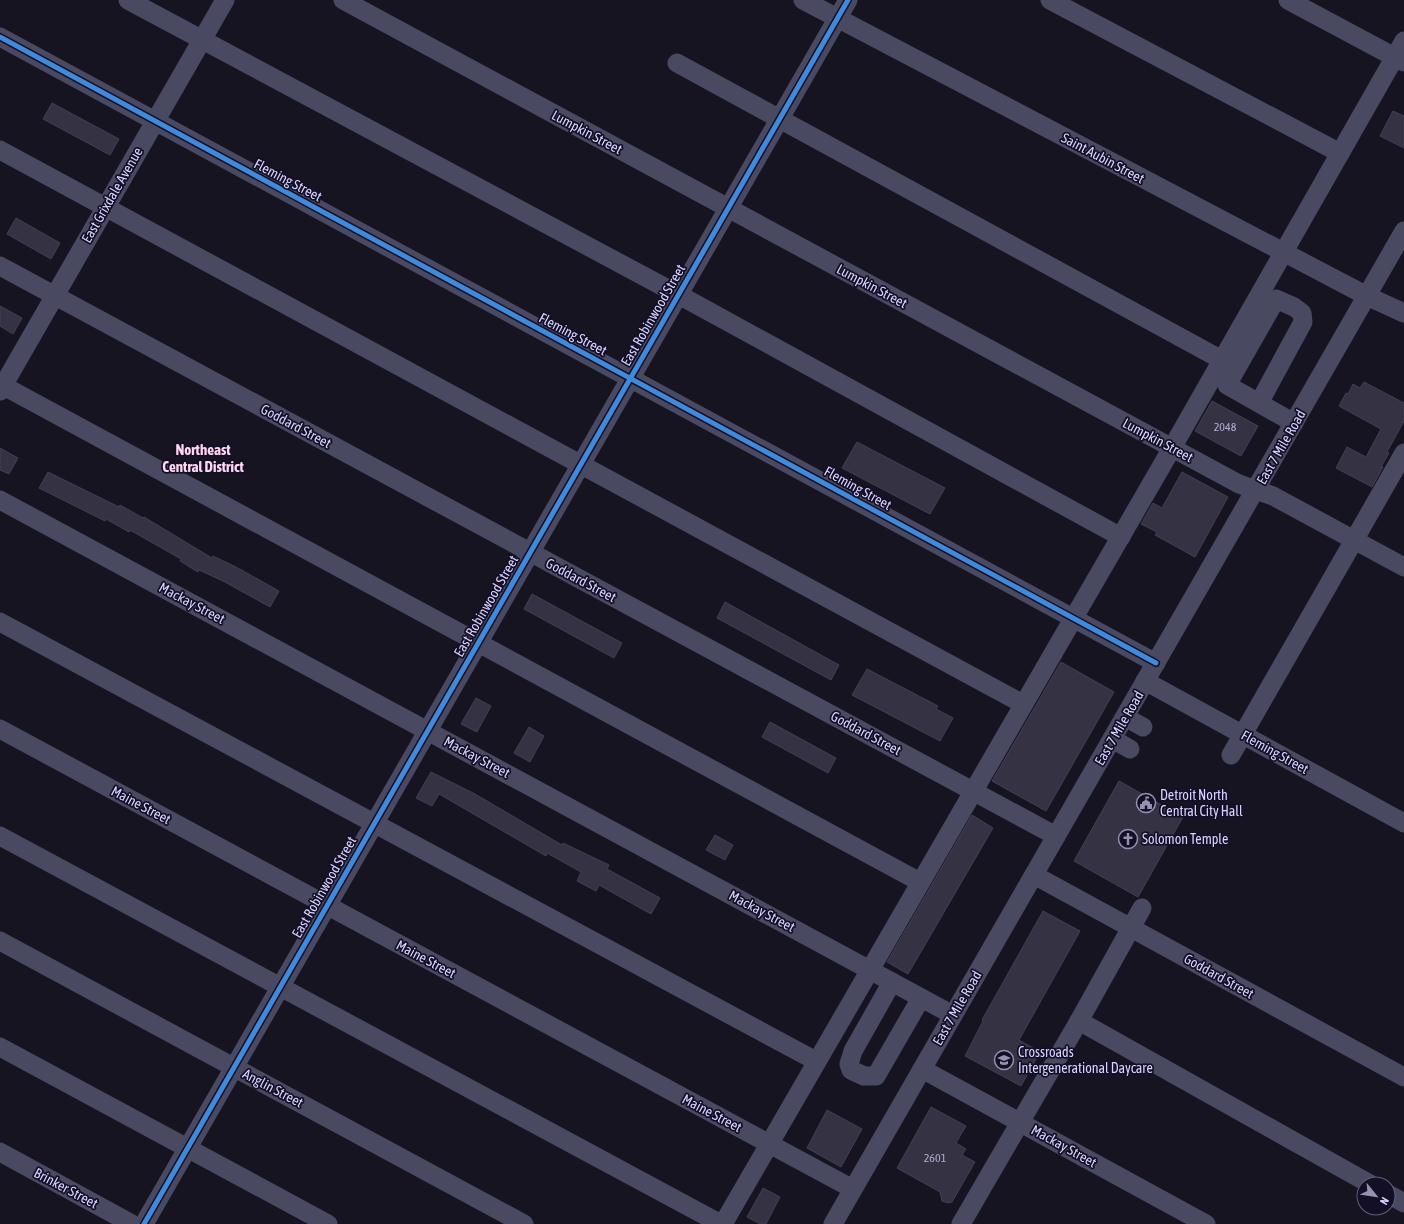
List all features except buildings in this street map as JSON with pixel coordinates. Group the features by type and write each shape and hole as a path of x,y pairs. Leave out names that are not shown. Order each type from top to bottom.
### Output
{"street":[{"path":"128,0 679,295 1121,537"},
{"name":"East Grixdale Avenue","path":"1,387 225,0"},
{"name":"Lumpkin Street","path":"343,0 1239,484 1273,496 1404,567"},
{"name":"Saint Aubin Street","path":"803,0 1367,296 1404,313"},
{"name":"East Robinwood Street","path":"144,1224 848,0"},
{"path":"1050,0 1340,153"},
{"path":"0,836 280,988 722,1224 972,791 1121,537 1340,153 1401,54 1288,0"},
{"name":"Fleming Street","path":"0,38 631,378 1156,664"},
{"path":"677,63 779,120 1222,360"},
{"path":"0,150 1023,704"},
{"name":"East 7 Mile Road","path":"833,1224 1404,231"},
{"name":"Goddard Street","path":"0,266 1056,836"},
{"path":"1259,403 1303,322 1302,313 1294,307 1276,299 1227,385 1294,423"},
{"path":"1,387 479,642 920,882"},
{"path":"1231,755 1404,453"},
{"name":"Mackay Street","path":"0,500 953,1015"},
{"path":"0,622 816,1061"},
{"name":"Fleming Street","path":"1145,682 1404,823"},
{"path":"1125,717 1143,728"},
{"name":"Maine Street","path":"0,729 853,1189"},
{"path":"1112,739 1130,749"},
{"name":"Goddard Street","path":"1034,875 1404,1077"},
{"path":"965,1223 1020,1122 1142,908"},
{"name":"Anglin Street","path":"0,941 524,1224"},
{"path":"892,982 853,1051 849,1064 851,1070 864,1076 876,1076 921,998"},
{"path":"1079,1020 1356,1176"},
{"path":"0,1047 328,1224"},
{"name":"Mackay Street","path":"922,1069 1206,1224"},
{"name":"Brinker Street","path":"0,1152 132,1224"}],"cycle path":[{"path":"144,1224 848,0"},
{"path":"0,37 1156,663"}],"place":[{"name":"Detroit North Central City Hall","path":"1146,803"},
{"name":"Solomon Temple","path":"1128,839"},
{"name":"Crossroads Intergenerational Daycare","path":"1004,1060"}],"district":[{"name":"Northeast Central District","path":"203,458"}]}
